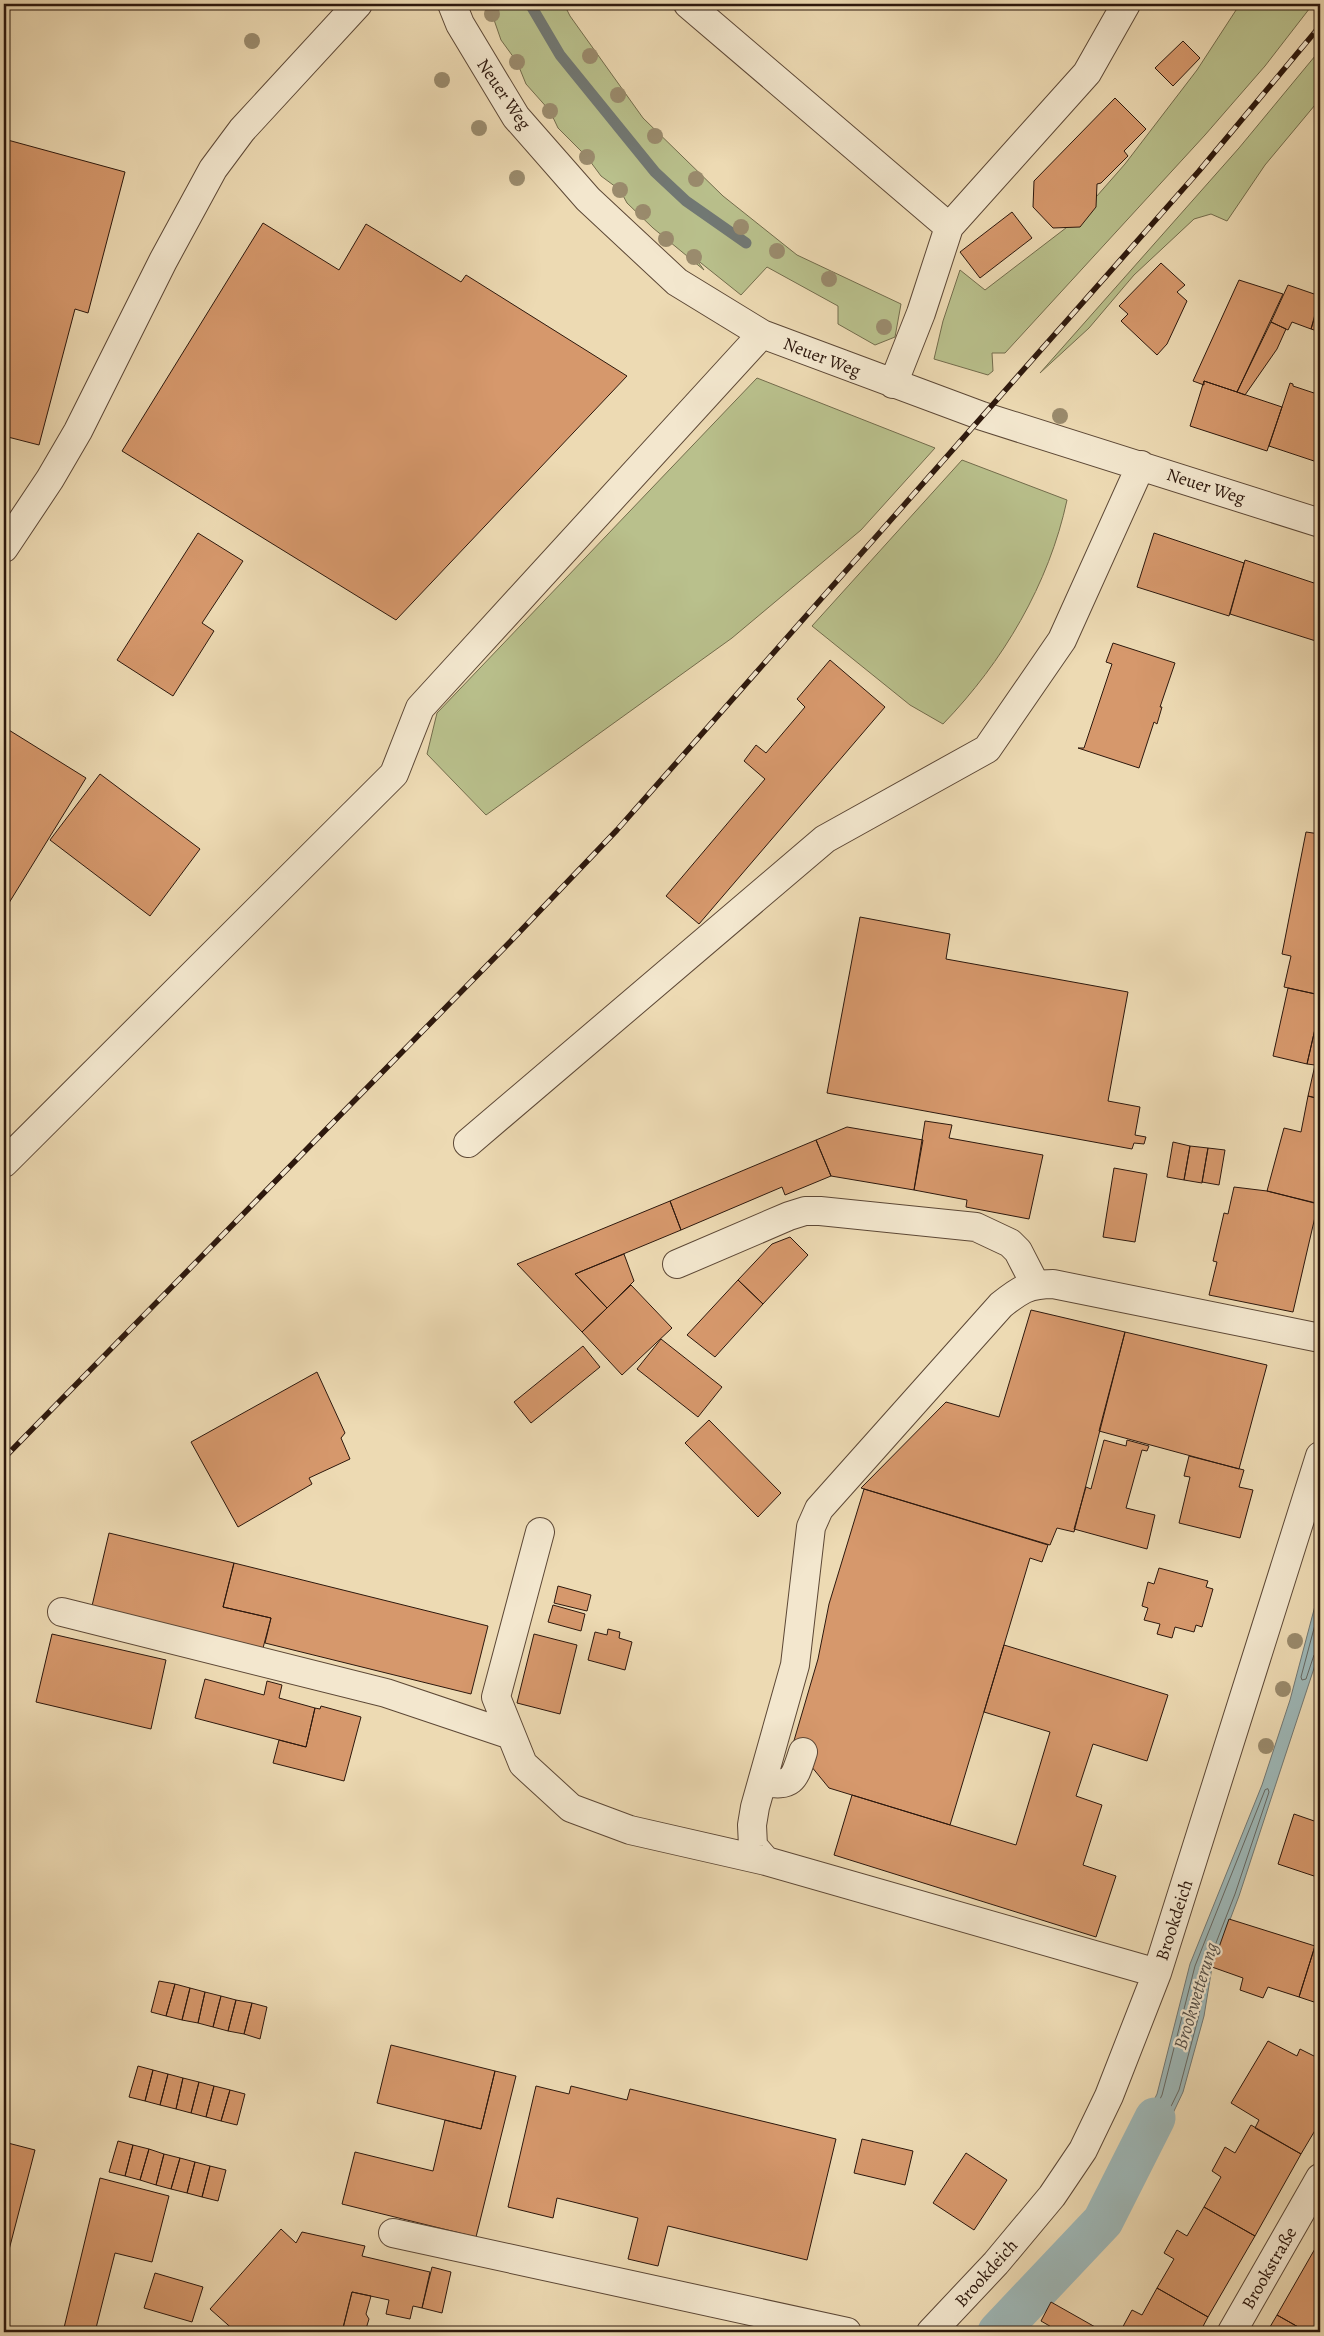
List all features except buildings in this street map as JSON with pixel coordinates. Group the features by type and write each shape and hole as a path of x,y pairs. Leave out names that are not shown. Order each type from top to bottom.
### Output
{"street":[{"path":"4,548 50,479 78,431 213,169 242,130 358,4"},
{"name":"Neuer Weg","path":"452,4 460,24 516,117 588,200 677,282 762,334 982,416 1320,523"},
{"path":"688,4 949,227"},
{"path":"893,384 921,313 949,227 1088,73 1126,4"},
{"path":"4,1163 394,774 420,708 762,334"},
{"path":"468,1142 825,839 987,749 1062,640 1141,465"},
{"path":"677,1264 789,1216 805,1211 820,1211 976,1227 1010,1243 1018,1251 1036,1284"},
{"path":"766,1861 753,1846 752,1832 755,1808 795,1665 811,1527 819,1509 1001,1305 1019,1290 1036,1284 1053,1284 1320,1338"},
{"name":"Brookdeich","path":"931,2332 996,2263 1052,2196 1083,2150 1109,2096 1156,1973 1320,1456"},
{"path":"540,1532 496,1697 523,1764 570,1808 630,1830 766,1861 1156,1973"},
{"path":"62,1612 386,1693 511,1735"},
{"path":"763,1782 781,1785 790,1782 795,1776 803,1752"},
{"name":"Brookstraße","path":"1232,2332 1320,2178"},
{"path":"393,2233 847,2332"}],"green space":[{"path":"483,4 564,4 570,16 643,118 723,196 797,255 901,304 895,337 875,345 838,324 838,306 767,267 741,295 696,259 704,270 653,228 627,203 620,190 601,176 587,157 558,128 550,111 526,84 517,62 501,40 492,14"},
{"path":"1240,4 1313,4 1265,66 1205,135 1005,353 992,353 993,371 988,375 934,359 943,321 960,270 985,290 1075,221 1125,164 1197,70"},
{"path":"1320,50 1320,99 1265,165 1227,221 1211,214 1194,219 1134,275 1089,328 1040,373 1239,148"},
{"path":"757,378 935,448 861,530 732,638 486,815 427,754 437,713"},
{"path":"962,460 1067,500 1048,562 1021,620 985,675 943,724 910,705 812,626"}],"water":[{"path":"1320,1587 1320,1650 1239,1896 1212,1967 1204,2016 1183,2092 1142,2179 1122,2164 1157,2094 1190,1964 1262,1785 1290,1700"}],"waterway":[{"path":"530,4 560,55 655,172 686,201 746,243"},
{"name":"Brookwetterung","path":"998,2332 1103,2221 1155,2118"}],"railway":[{"path":"4,1458 508,944 617,830 1199,171 1320,26"}]}
